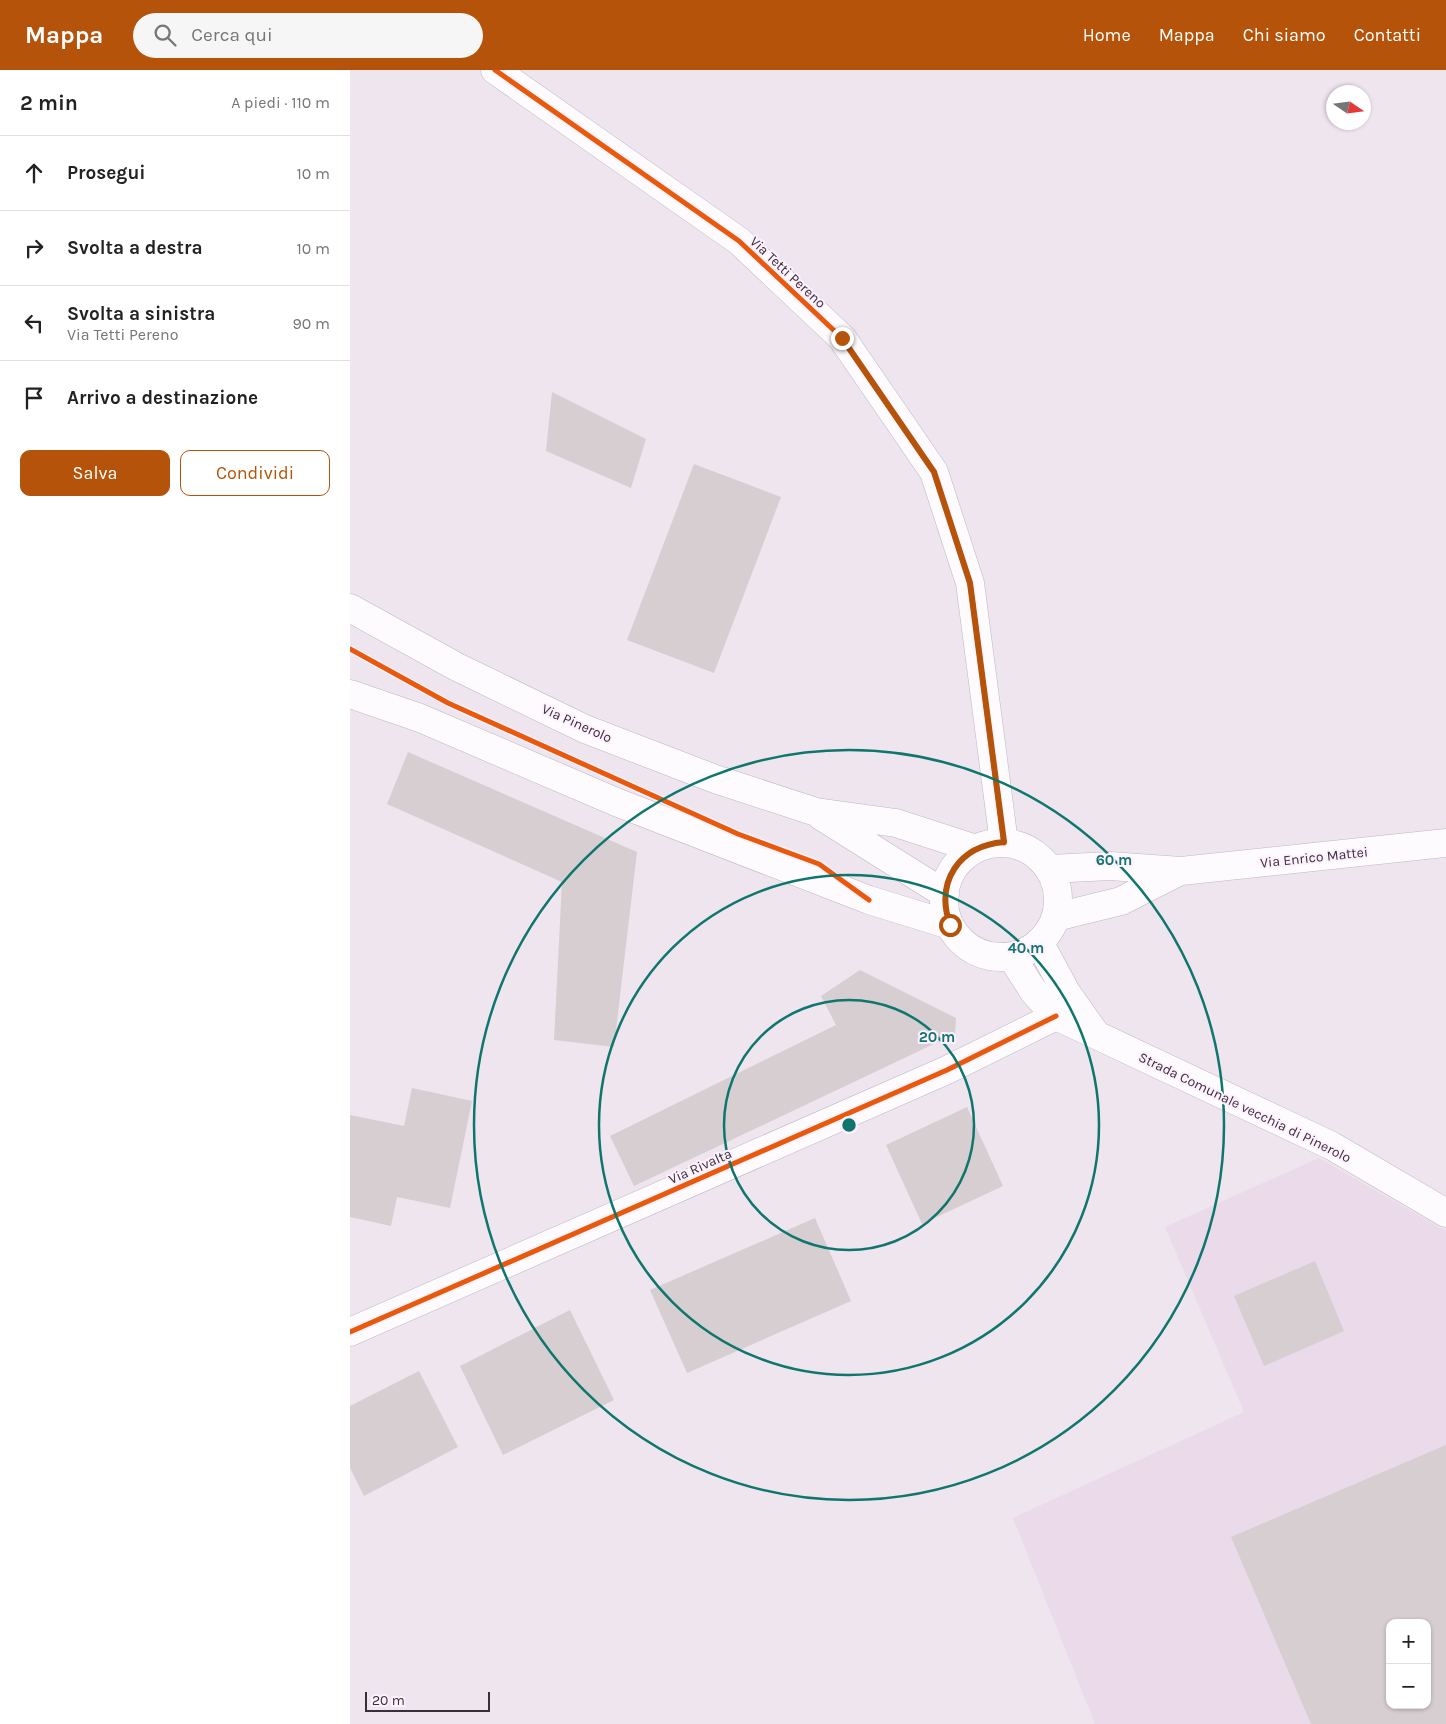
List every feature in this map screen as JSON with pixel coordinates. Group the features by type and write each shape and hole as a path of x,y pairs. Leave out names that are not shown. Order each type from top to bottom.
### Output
{"street":[{"name":"Via Tetti Pereno","path":"496,71 739,241 842,338 934,472 970,583 1004,842"},
{"name":"Via Pinerolo","path":"350,608 457,667 585,729 715,779 816,812 896,823 976,849"},
{"path":"350,694 420,718 616,802 869,900 950,925"},
{"name":"Via Pinerolo","path":"816,812 945,894"},
{"path":"1004,842 1022,847 1038,856 1050,869 1056,884 1058,901 1056,917 1049,930 1039,942 1026,951 1011,956 991,956 973,949 958,937 950,925 945,904 945,894 950,876 961,860 976,849 989,844 1004,842"},
{"name":"Via Enrico Mattei","path":"1050,869 1110,866 1181,871 1446,842"},
{"name":"Via Enrico Mattei","path":"1056,917 1121,901 1181,871"},
{"name":"Strada Comunale vecchia di Pinerolo","path":"1039,942 1066,992 1095,1033"},
{"name":"Strada Comunale vecchia di Pinerolo","path":"1011,956 1034,992 1056,1016 1332,1146 1446,1213"},
{"name":"Via Rivalta","path":"350,1332 947,1070 1056,1016"}],"shaded area":[{"path":"1319,1158 1446,1231 1446,1724 1095,1724 1013,1518 1244,1412 1165,1227"}],"building":[{"path":"552,392 646,439 631,488 546,451"},
{"path":"694,464 781,497 714,673 627,640"},
{"path":"408,752 637,852 614,1047 554,1040 562,882 387,804"},
{"path":"860,970 956,1018 955,1034 634,1186 610,1136 836,1025 821,996"},
{"path":"412,1088 472,1101 450,1208 397,1197 391,1226 350,1217 350,1115 404,1126"},
{"path":"967,1107 1003,1186 922,1224 886,1145"},
{"path":"815,1218 851,1301 687,1373 650,1290"},
{"path":"1315,1261 1344,1331 1264,1366 1234,1296"},
{"path":"570,1310 614,1400 503,1455 460,1366"},
{"path":"419,1371 458,1447 364,1496 350,1468 350,1406"},
{"path":"1446,1445 1446,1724 1311,1724 1231,1537"}],"cycle path":[{"path":"495,70 739,241 842,338 934,472 970,583 1004,843"},
{"path":"350,649 448,703 738,834 819,864 869,900"},
{"path":"350,1332 947,1070 1056,1016"}],"route":[{"path":"842,338 934,472 970,583 1004,842 989,844 976,849 961,860 950,876 945,894 945,904 950,925"}]}
